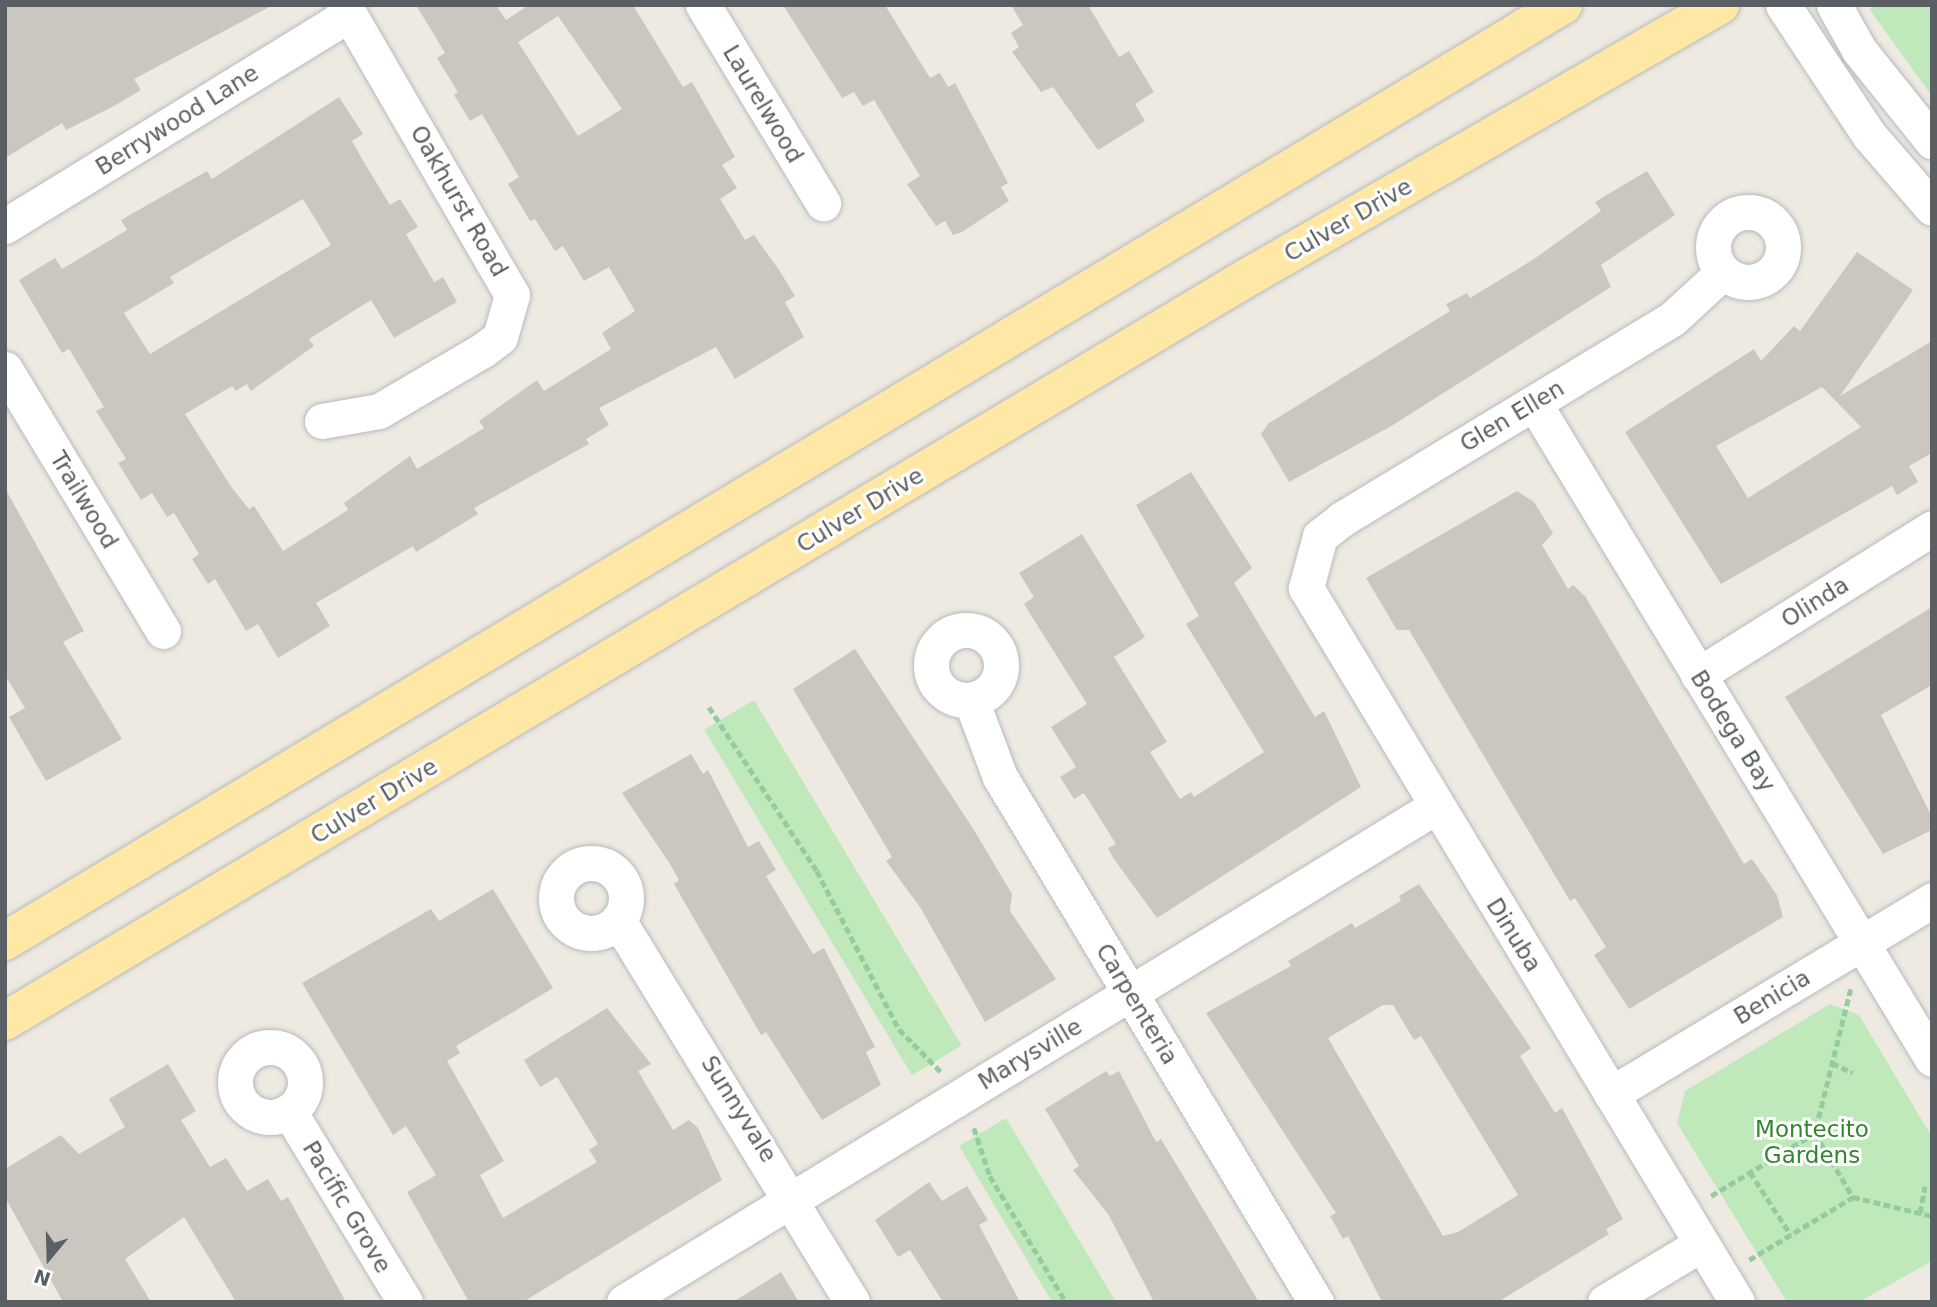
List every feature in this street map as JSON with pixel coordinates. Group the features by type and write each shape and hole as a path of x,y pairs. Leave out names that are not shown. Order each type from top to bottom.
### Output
{"main road":[{"path":"5,941 1563,5"},
{"name":"Culver Drive","path":"5,1021 1251,276 1720,5"}],"street":[{"name":"Laurelwood","path":"704,5 823,204"},
{"path":"1783,5 1861,124 1932,208"},
{"path":"1834,5 1859,50 1932,141"},
{"name":"Berrywood Lane","path":"5,226 347,10"},
{"name":"Oakhurst Road","path":"321,421 379,411 484,350 500,337 512,295 347,10"},
{"name":"Glen Ellen","path":"1308,563 1320,536 1342,519 1672,319 1723,272"},
{"name":"Trailwood","path":"5,369 163,631"},
{"name":"Bodega Bay","path":"1534,403 1932,1059"},
{"name":"Olinda","path":"1698,675 1932,528"},
{"name":"Dinuba","path":"1308,563 1306,588 1318,613 1729,1289"},
{"name":"Carpenteria","path":"971,700 1000,776 1316,1302"},
{"name":"Marysville","path":"624,1302 1435,807"},
{"name":"Benicia","path":"1611,1094 1932,900"},
{"name":"Sunnyvale","path":"618,920 794,1198 852,1302"},
{"name":"Pacific Grove","path":"289,1111 405,1302"},
{"path":"1605,1302 1701,1244"}],"path":[{"path":"709,707 817,871 899,1029 932,1056 983,1144 990,1176 1066,1302"},
{"path":"1853,1197 1815,1133 1863,943"},
{"path":"1832,1063 1853,1073"},
{"path":"1683,1213 1815,1133"},
{"path":"1749,1172 1791,1235"},
{"path":"1920,1213 1925,1186"},
{"path":"1729,1289 1791,1235 1853,1197 1932,1216"}],"green space":[{"path":"1871,5 1932,5 1932,96 1870,10"},
{"path":"754,700 962,1045 912,1075 704,730"},
{"name":"Montecito Gardens","path":"1830,1004 1859,1015 1932,1137 1932,1261 1859,1302 1787,1302 1677,1123 1685,1091"},
{"path":"1006,1118 1116,1302 1052,1302 959,1146"}],"building":[{"path":"5,5 273,5 134,79 141,90 114,106 66,130 62,123 5,158"},
{"path":"416,5 496,5 506,20 529,5 633,5 683,87 692,82 735,157 722,165 737,188 720,199 745,240 754,235 795,296 785,302 804,337 735,379 716,347 599,408 609,425 586,439 589,444 474,508 478,514 416,552 413,546 316,603 330,626 278,658 258,624 246,631 215,579 208,584 192,559 199,554 174,513 167,517 152,493 141,500 118,463 126,459 96,411 104,407 69,349 62,353 19,280 55,258 62,269 127,230 121,220 207,171 212,179 339,97 363,134 352,141 365,164 390,205 400,199 418,227 406,234 434,282 443,277 457,302 394,338 371,300 309,339 314,346 251,391 247,384 236,391 232,386 185,414 232,488 249,509 254,506 283,551 348,510 344,503 410,456 417,469 484,428 479,421 537,380 544,391 611,349 602,333 635,311 609,267 584,281 563,246 555,251 535,219 530,221 508,184 519,177 482,114 470,121 454,95 458,92 437,58 445,53","holes":["558,16 622,109 578,136 518,42","303,199 331,245 150,354 124,313 174,283 170,277"]},
{"path":"783,5 885,5 930,78 940,73 948,87 955,83 1008,183 1001,187 1009,201 962,232 953,235 945,221 936,226 907,184 920,176 874,100 863,106 854,92 842,98"},
{"path":"1011,5 1088,5 1119,57 1129,51 1154,92 1135,104 1145,121 1098,150 1053,87 1041,92 1012,52 1019,47 1011,33 1023,25"},
{"path":"1647,171 1675,215 1601,265 1611,287 1393,425 1289,482 1261,434 1269,423 1450,311 1446,304 1467,293 1470,298 1534,259 1601,211 1595,202"},
{"path":"1857,252 1913,290 1840,396 1932,341 1932,453 1909,466 1918,482 1897,495 1892,486 1721,584 1625,432 1754,349 1761,361 1794,326 1800,331","holes":["1822,387 1861,427 1748,498 1716,446"]},
{"path":"1191,472 1252,568 1234,583 1315,717 1324,711 1361,787 1157,918 1114,859 1108,848 1116,844 1084,793 1074,799 1060,777 1076,767 1051,727 1087,704 1024,604 1034,597 1019,573 1082,534 1145,637 1114,657 1167,742 1150,752 1180,799 1191,792 1194,797 1264,752 1186,624 1199,616 1136,505"},
{"path":"5,488 84,631 63,642 122,739 46,781 9,717 25,708 5,675"},
{"path":"1517,491 1534,502 1553,533 1542,545 1568,589 1573,585 1585,596 1744,864 1752,859 1777,895 1783,917 1629,1009 1594,955 1606,947 1575,898 1570,901 1409,630 1397,630 1366,578"},
{"path":"1932,607 1932,685 1881,715 1932,817 1932,830 1883,854 1785,697"},
{"path":"855,649 974,830 1012,894 1010,911 1056,979 985,1022 920,907 886,861 892,857 793,689"},
{"path":"691,754 703,774 708,770 748,847 759,841 776,870 766,876 813,954 824,948 875,1047 866,1052 881,1085 822,1120 766,1032 761,1035 674,884 679,880 670,864 622,793"},
{"path":"1419,884 1531,1048 1520,1056 1555,1113 1562,1108 1623,1219 1606,1229 1609,1234 1498,1302 1382,1302 1348,1236 1343,1239 1330,1216 1336,1213 1206,1013 1291,966 1288,961 1352,923 1355,928 1401,901 1399,896","holes":["1383,1005 1393,1005 1414,1040 1421,1036 1518,1195 1458,1232 1443,1236 1328,1038"]},
{"path":"493,889 553,988 456,1046 460,1053 447,1061 504,1161 480,1175 503,1218 597,1162 589,1150 598,1144 557,1077 540,1087 524,1060 607,1008 651,1064 638,1071 673,1130 689,1120 698,1128 722,1180 523,1302 469,1302 407,1192 436,1175 406,1126 393,1135 302,983 431,909 439,921"},
{"path":"168,1064 196,1111 181,1120 210,1167 226,1158 247,1191 268,1179 281,1201 288,1197 346,1302 236,1302 184,1217 125,1259 151,1302 63,1302 5,1197 5,1169 61,1135 79,1154 125,1127 109,1099"},
{"path":"1106,1071 1110,1076 1119,1071 1156,1142 1161,1139 1259,1302 1154,1302 1108,1214 1073,1170 1079,1166 1045,1109"},
{"path":"929,1182 942,1201 967,1186 988,1220 979,1225 1020,1302 943,1302 910,1250 898,1257 875,1220"},
{"path":"781,1272 799,1302 733,1302"}]}
